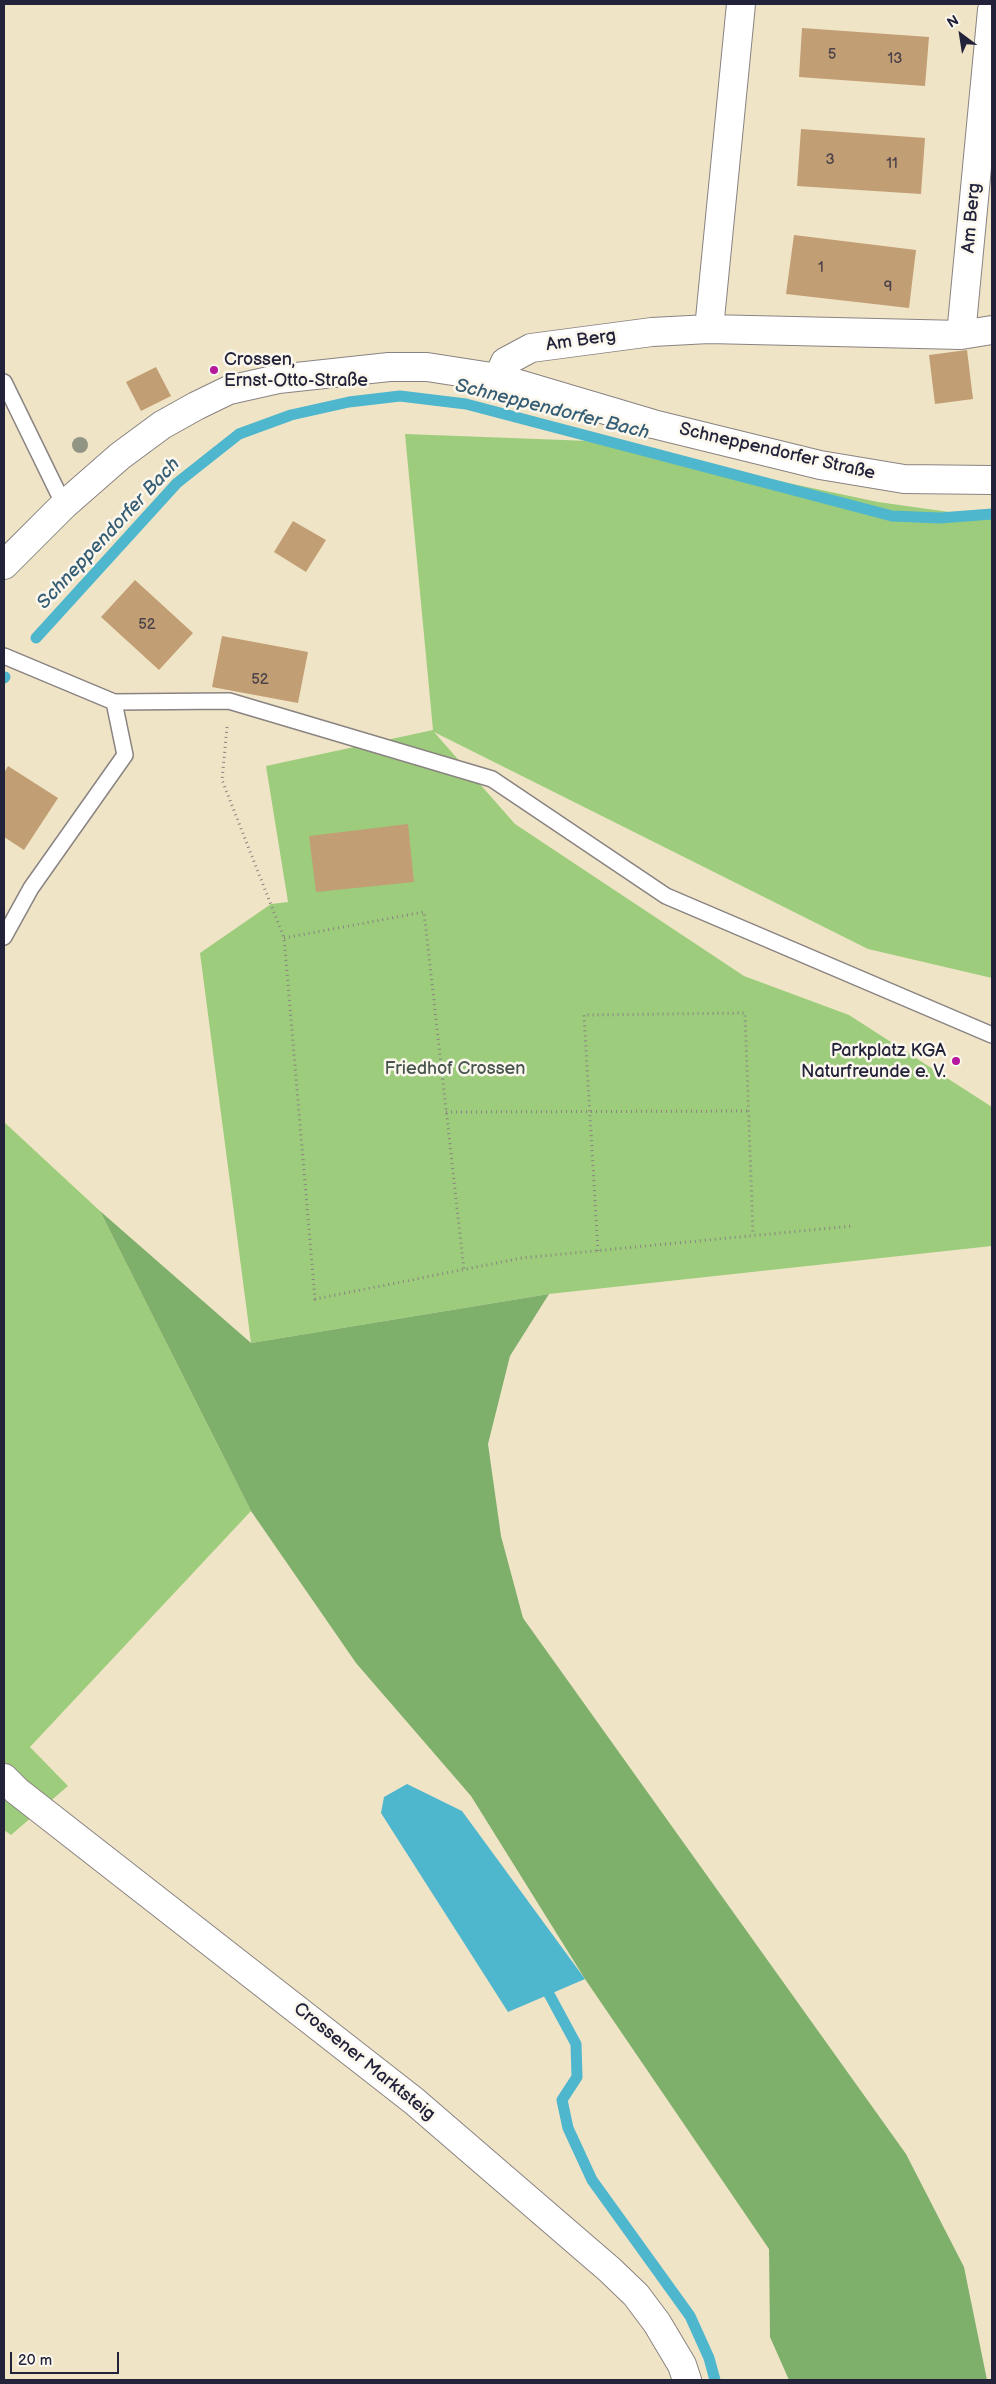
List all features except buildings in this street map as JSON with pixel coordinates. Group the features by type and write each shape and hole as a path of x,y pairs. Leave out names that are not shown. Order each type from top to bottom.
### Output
{"street":[{"path":"709,329 741,4"},
{"name":"Am Berg","path":"961,335 992,10"},
{"name":"Am Berg","path":"498,378 504,362 532,348 652,332 709,329 961,335 992,330"},
{"name":"Schneppendorfer Straße","path":"4,566 64,505 120,456 162,425 229,390 278,379 389,367 427,367 498,378 653,424 820,465 904,479 992,480"},
{"name":"Crossener Marktsteig","path":"4,1778 414,2102 610,2270 636,2295 656,2323 682,2365 687,2380"}],"lane":[{"path":"4,382 64,505"},
{"path":"4,656 114,702 229,701 492,779 666,896 992,1035"},
{"path":"4,937 31,888 125,755 114,702"}],"path":[{"path":"229,701 222,780 284,938 315,1299 522,1258 852,1226"},
{"path":"284,938 424,912 464,1270"},
{"path":"598,1251 584,1015 745,1013 753,1236"},
{"path":"446,1112 748,1111"}],"green space":[{"name":"Friedhof Crossen","path":"405,434 590,441 878,502 992,518 992,978 868,949 434,732 515,824 744,976 849,1015 992,1107 992,1246 549,1294 251,1343 200,953 271,904 288,902 266,766 433,730"},
{"path":"4,1122 100,1211 251,1511 30,1747 68,1786 11,1835 4,1830"},
{"path":"100,1211 251,1343 549,1294 510,1356 488,1444 501,1536 523,1618 906,2154 964,2267 987,2380 789,2380 770,2337 769,2249 585,1979 471,1796 356,1663 251,1511"}],"water":[{"path":"407,1784 462,1811 585,1979 508,2012 381,1813 384,1797"}],"waterway":[{"name":"Schneppendorfer Bach","path":"36,638 177,483 239,434 291,415 349,402 400,396 466,404 892,516 940,518 992,514"},
{"path":"549,1994 576,2044 577,2077 562,2100 568,2128 592,2180 690,2316 709,2358 715,2380"}],"place":[{"name":"Crossen, Ernst-Otto-Straße","path":"214,370"},
{"name":"Parkplatz KGA Naturfreunde e. V.","path":"956,1061"}]}
